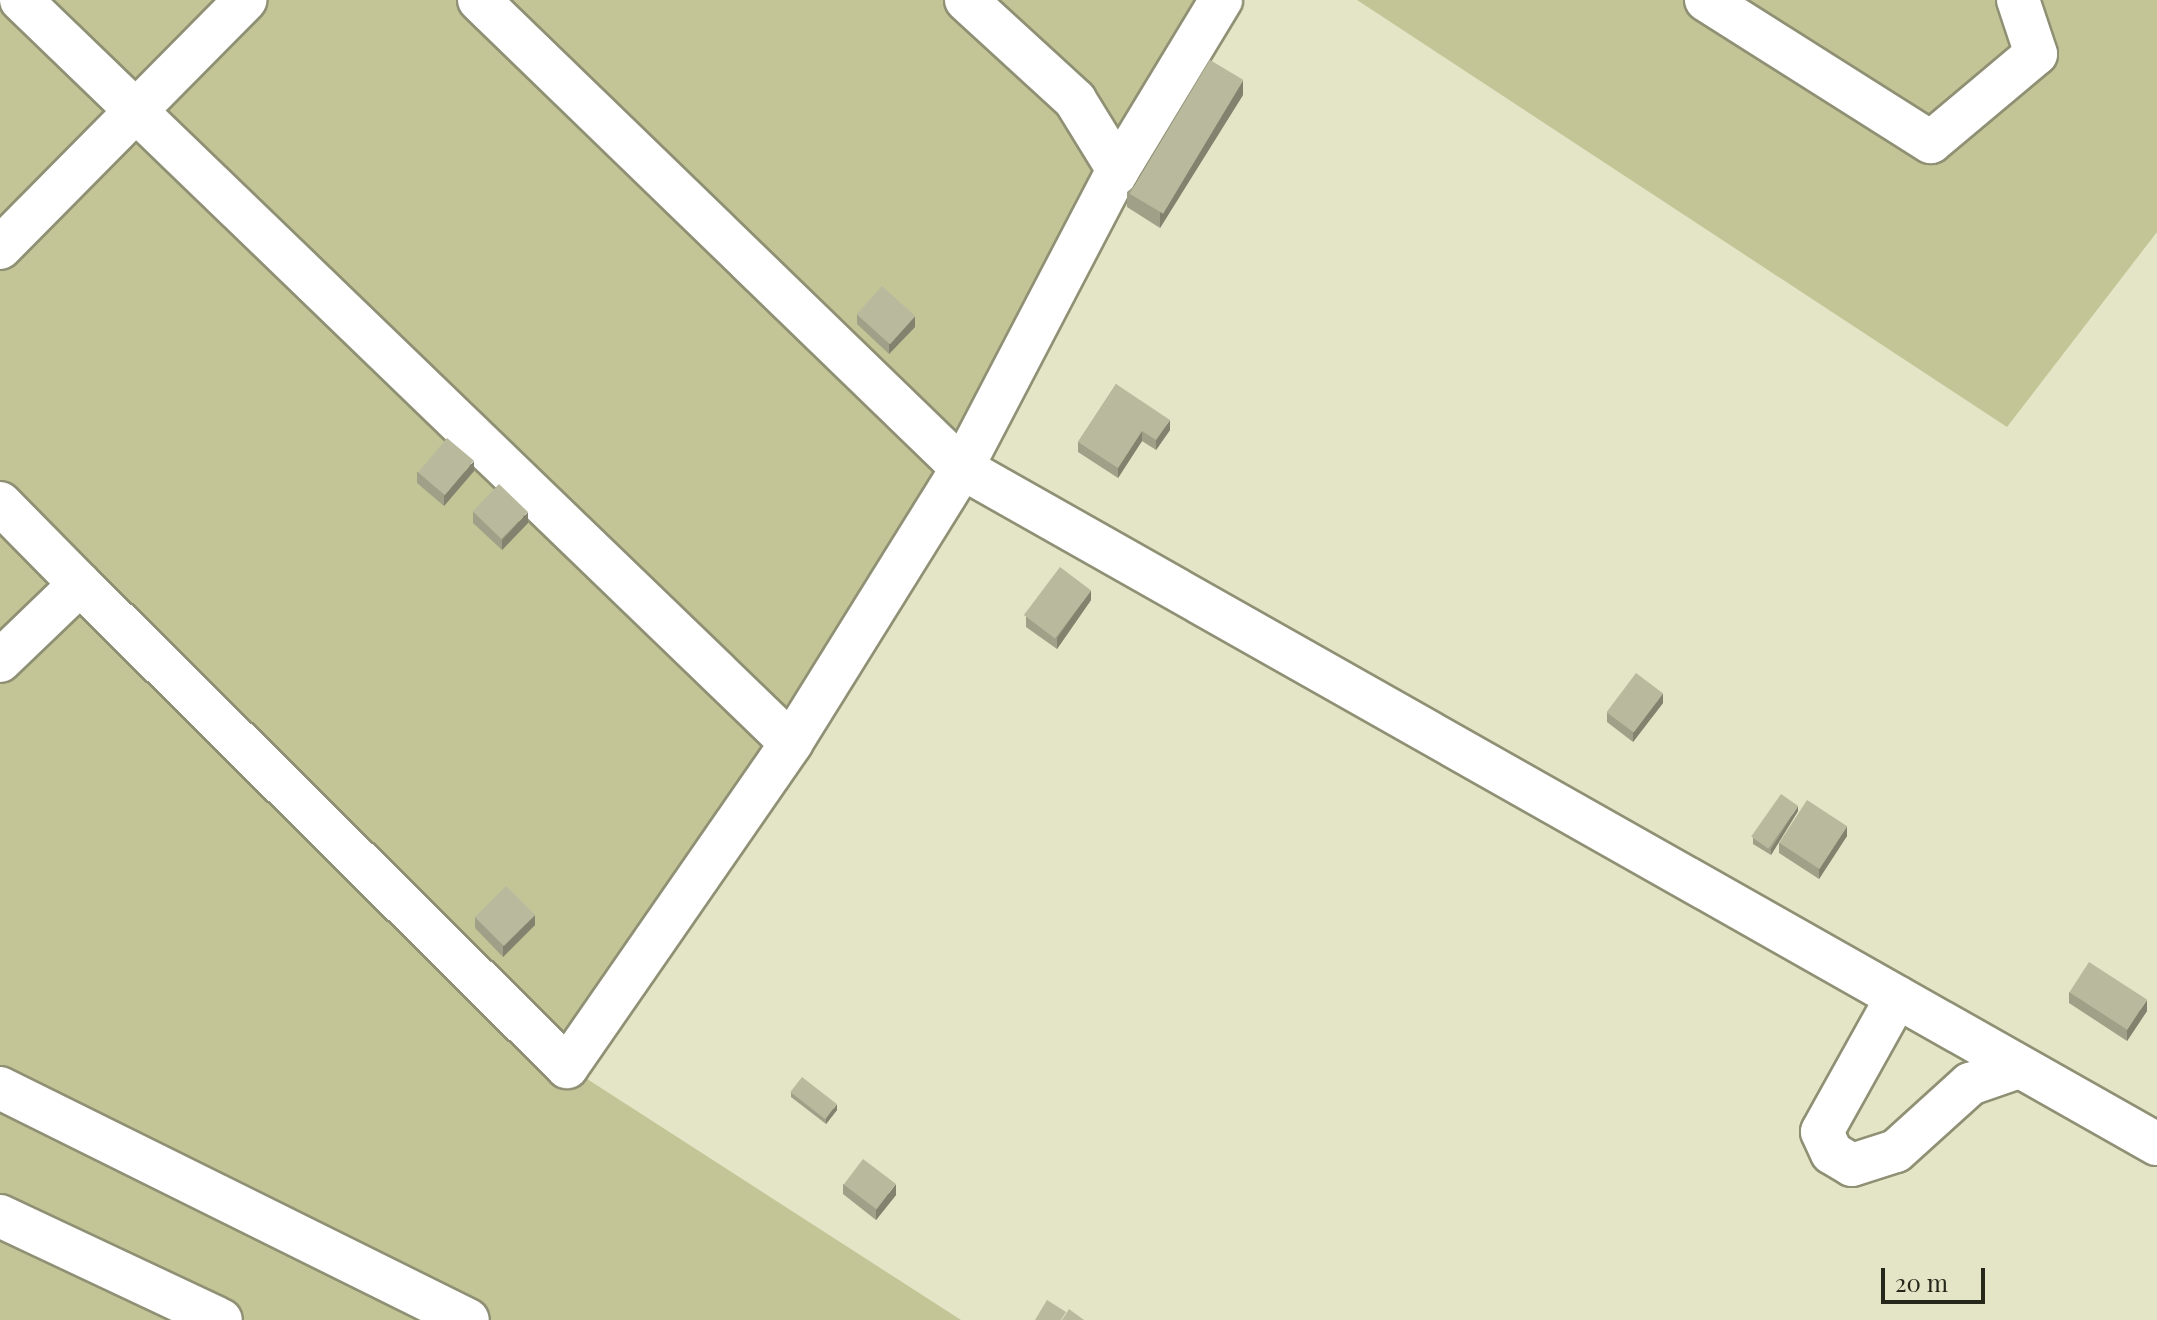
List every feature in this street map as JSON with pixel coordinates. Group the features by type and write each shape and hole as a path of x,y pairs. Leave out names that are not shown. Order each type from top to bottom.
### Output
{"street":[{"path":"21,0 791,743"},
{"path":"0,248 245,0"},
{"path":"479,0 962,468 2157,1144"},
{"path":"966,0 1075,100 1118,170"},
{"path":"0,503 567,1067 791,743 962,468 1118,170 1221,0"},
{"path":"1706,0 1931,142 2036,54 2018,0"},
{"path":"0,661 80,584"},
{"path":"1897,997 1822,1132 1842,1159 1872,1163 1896,1151 1970,1084 2019,1067"},
{"path":"0,1088 468,1320"},
{"path":"0,1216 221,1320"}],"green space":[{"path":"0,0 1216,0 958,451 567,1066 961,1320 0,1320"},
{"path":"1357,0 2157,0 2157,232 2007,427"}],"building":[{"path":"1210,60 1243,80 1163,214 1130,194"},
{"path":"882,286 915,316 890,344 857,314"},
{"path":"1116,384 1170,420 1156,440 1142,431 1118,468 1078,442"},
{"path":"447,438 474,460 445,495 418,472"},
{"path":"499,484 528,512 501,539 473,511"},
{"path":"1060,567 1091,590 1055,638 1024,615"},
{"path":"1636,673 1663,693 1634,733 1607,712"},
{"path":"1781,794 1798,806 1768,849 1751,837"},
{"path":"1807,800 1847,826 1819,869 1779,843"},
{"path":"506,886 535,915 504,946 475,917"},
{"path":"2089,962 2147,1000 2127,1030 2069,992"},
{"path":"802,1077 837,1104 825,1119 790,1092"},
{"path":"863,1159 896,1184 876,1209 844,1185"},
{"path":"1047,1300 1066,1312 1061,1320 1035,1320"},
{"path":"1069,1309 1084,1320 1062,1320"}]}
